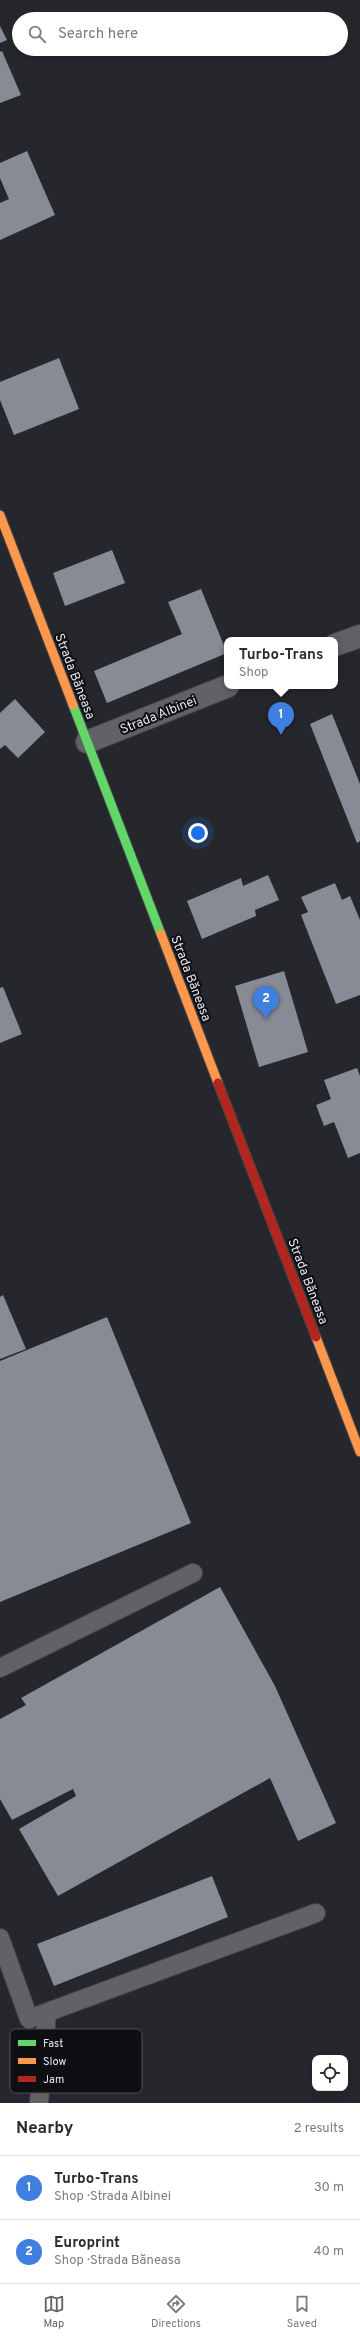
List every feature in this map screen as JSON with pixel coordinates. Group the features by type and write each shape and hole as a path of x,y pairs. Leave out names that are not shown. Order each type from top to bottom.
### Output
{"street":[{"name":"Strada Băneasa","path":"0,515 360,1452"},
{"path":"338,644 360,636"},
{"name":"Strada Albinei","path":"87,742 224,688"}],"lane":[{"path":"0,1668 193,1573"},
{"path":"0,1938 29,2020 316,1913"},
{"path":"45,2029 46,2013"},
{"path":"39,2103 40,2093"}],"building":[{"path":"0,26 7,40 0,43"},
{"path":"2,51 21,95 0,103 0,52"},
{"path":"27,151 55,215 0,240 0,203 9,199 0,178 0,163"},
{"path":"59,358 79,409 14,435 0,400 0,382"},
{"path":"112,550 125,583 65,606 53,573"},
{"path":"201,589 224,646 224,654 107,703 94,671 182,634 168,602"},
{"path":"15,699 45,732 18,758 5,745 0,749 0,713"},
{"path":"332,714 360,784 360,841 357,843 310,724"},
{"path":"268,875 279,900 255,910 256,916 202,939 187,901 241,878 243,886"},
{"path":"335,883 342,900 350,896 360,920 360,995 336,1004 301,915 308,912 301,897"},
{"path":"284,971 308,1052 259,1067 235,986"},
{"path":"3,987 22,1034 0,1043 0,988"},
{"path":"357,1068 360,1076 360,1153 348,1158 334,1122 324,1126 316,1105 331,1099 324,1080"},
{"path":"3,1295 26,1349 0,1359 0,1297"},
{"path":"107,1317 191,1523 0,1602 0,1361"},
{"path":"220,1587 275,1686 336,1823 298,1841 270,1778 58,1896 19,1829 76,1796 73,1789 12,1820 0,1799 0,1719 26,1705 21,1698"},
{"path":"212,1876 228,1917 54,1986 37,1944"}],"traffic: fast":[{"path":"73,705 161,934"}],"traffic: slow":[{"path":"0,515 73,705"},
{"path":"161,934 218,1083"},
{"path":"316,1337 360,1452"}],"traffic: jam":[{"path":"218,1083 316,1337"}],"place":[{"name":"Turbo-Trans","path":"281,735"},
{"name":"Europrint","path":"266,1019"}]}
